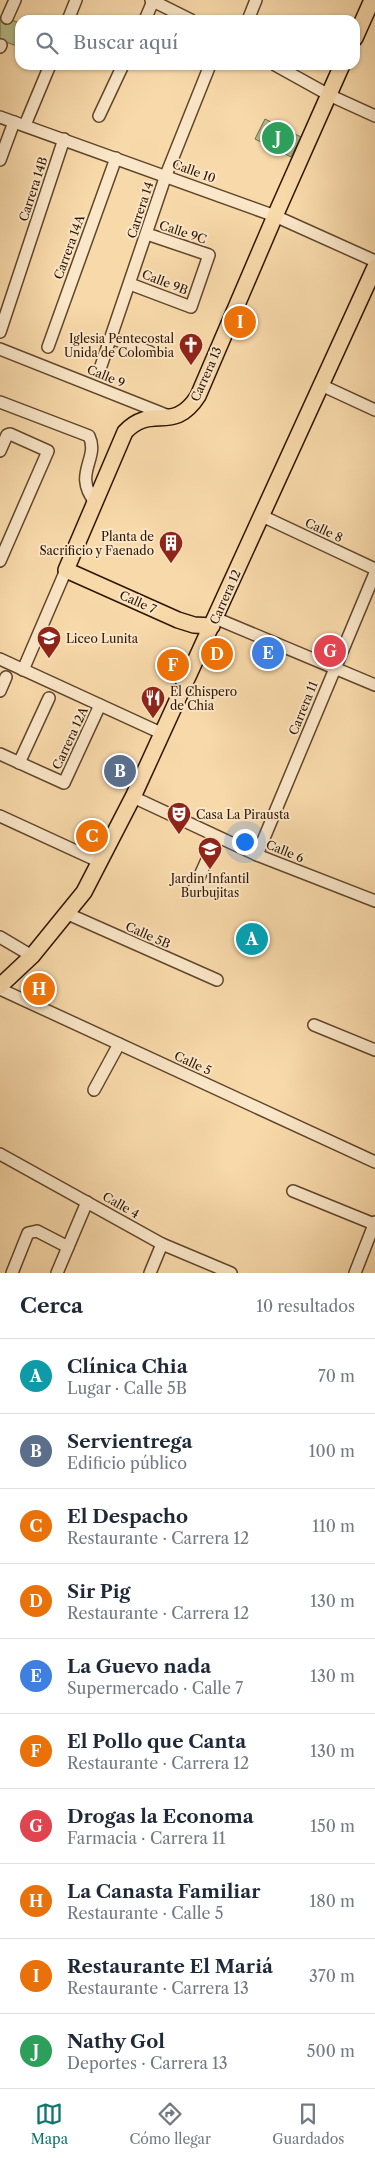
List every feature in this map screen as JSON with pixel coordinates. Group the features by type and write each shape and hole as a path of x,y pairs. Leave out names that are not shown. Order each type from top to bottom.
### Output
{"main road":[{"path":"360,27 372,0"},
{"name":"Carrera 13","path":"173,418 190,409 198,396 340,70"},
{"name":"Carrera 12","path":"0,987 32,956 68,914 84,892 100,862 133,797 214,622 375,267"},
{"path":"66,570 121,439 130,427 146,419 173,418"},
{"name":"Calle 7","path":"66,570 178,620 194,624 214,622"}],"street":[{"path":"7,18 15,0"},
{"path":"70,15 76,0"},
{"path":"250,15 256,0"},
{"path":"147,15 152,1 181,15"},
{"path":"0,160 47,70"},
{"path":"99,116 121,70"},
{"name":"Carrera 14","path":"102,366 166,175 208,70"},
{"path":"284,70 329,95 375,116"},
{"name":"Calle 10","path":"0,117 166,175 275,216 375,260"},
{"name":"Carrera 14B","path":"0,332 64,139"},
{"name":"Carrera 14A","path":"48,347 116,158"},
{"name":"Calle 9C","path":"147,234 209,255 191,307"},
{"name":"Calle 9B","path":"130,284 191,307"},
{"path":"111,338 150,352"},
{"name":"Calle 9","path":"0,349 173,418"},
{"path":"321,385 375,410"},
{"path":"0,402 89,436 92,445 85,479 86,488 95,502"},
{"path":"0,451 8,434 48,450 0,561"},
{"name":"Calle 8","path":"262,516 375,569"},
{"path":"23,670 66,570"},
{"name":"Carrera 11","path":"257,855 375,573"},
{"name":"Calle 7","path":"214,622 375,685"},
{"path":"0,659 161,733"},
{"path":"0,690 6,677"},
{"path":"0,754 19,762 49,698"},
{"name":"Carrera 12A","path":"19,762 64,783 100,705"},
{"name":"Calle 6","path":"133,797 257,855 375,901"},
{"path":"0,816 100,862"},
{"path":"194,889 217,837"},
{"name":"Calle 5B","path":"68,914 217,980"},
{"path":"0,937 32,956"},
{"name":"Calle 5","path":"0,987 375,1162"},
{"path":"314,1025 375,1050"},
{"path":"94,1090 119,1044"},
{"name":"Calle 4","path":"0,1154 162,1244 231,1273"},
{"path":"293,1191 375,1223 371,1246 355,1273"},
{"path":"57,1273 88,1202"},
{"path":"12,1273 28,1233 37,1231 68,1247"},
{"path":"150,1273 162,1244"}],"green space":[{"path":"0,16 15,21 15,45 0,40"},
{"path":"265,119 301,137 291,157 255,139"}],"place":[{"name":"Nathy Gol","path":"278,138"},
{"name":"Restaurante El Mariá","path":"240,322"},
{"name":"Iglesia Pentecostal Unida de Colombia","path":"191,366"},
{"name":"Planta de Sacrificio y Faenado","path":"171,564"},
{"name":"Drogas la Economa","path":"330,651"},
{"name":"La Guevo nada","path":"268,653"},
{"name":"Sir Pig","path":"217,654"},
{"name":"Liceo Lunita","path":"49,659"},
{"name":"El Pollo que Canta","path":"173,665"},
{"name":"El Chispero de Chia","path":"153,719"},
{"name":"Servientrega","path":"120,771"},
{"name":"Casa La Pirausta","path":"179,835"},
{"name":"El Despacho","path":"92,836"},
{"name":"Jardin Infantil Burbujitas","path":"210,870"},
{"name":"Clínica Chia","path":"252,939"},
{"name":"La Canasta Familiar","path":"39,989"}]}
